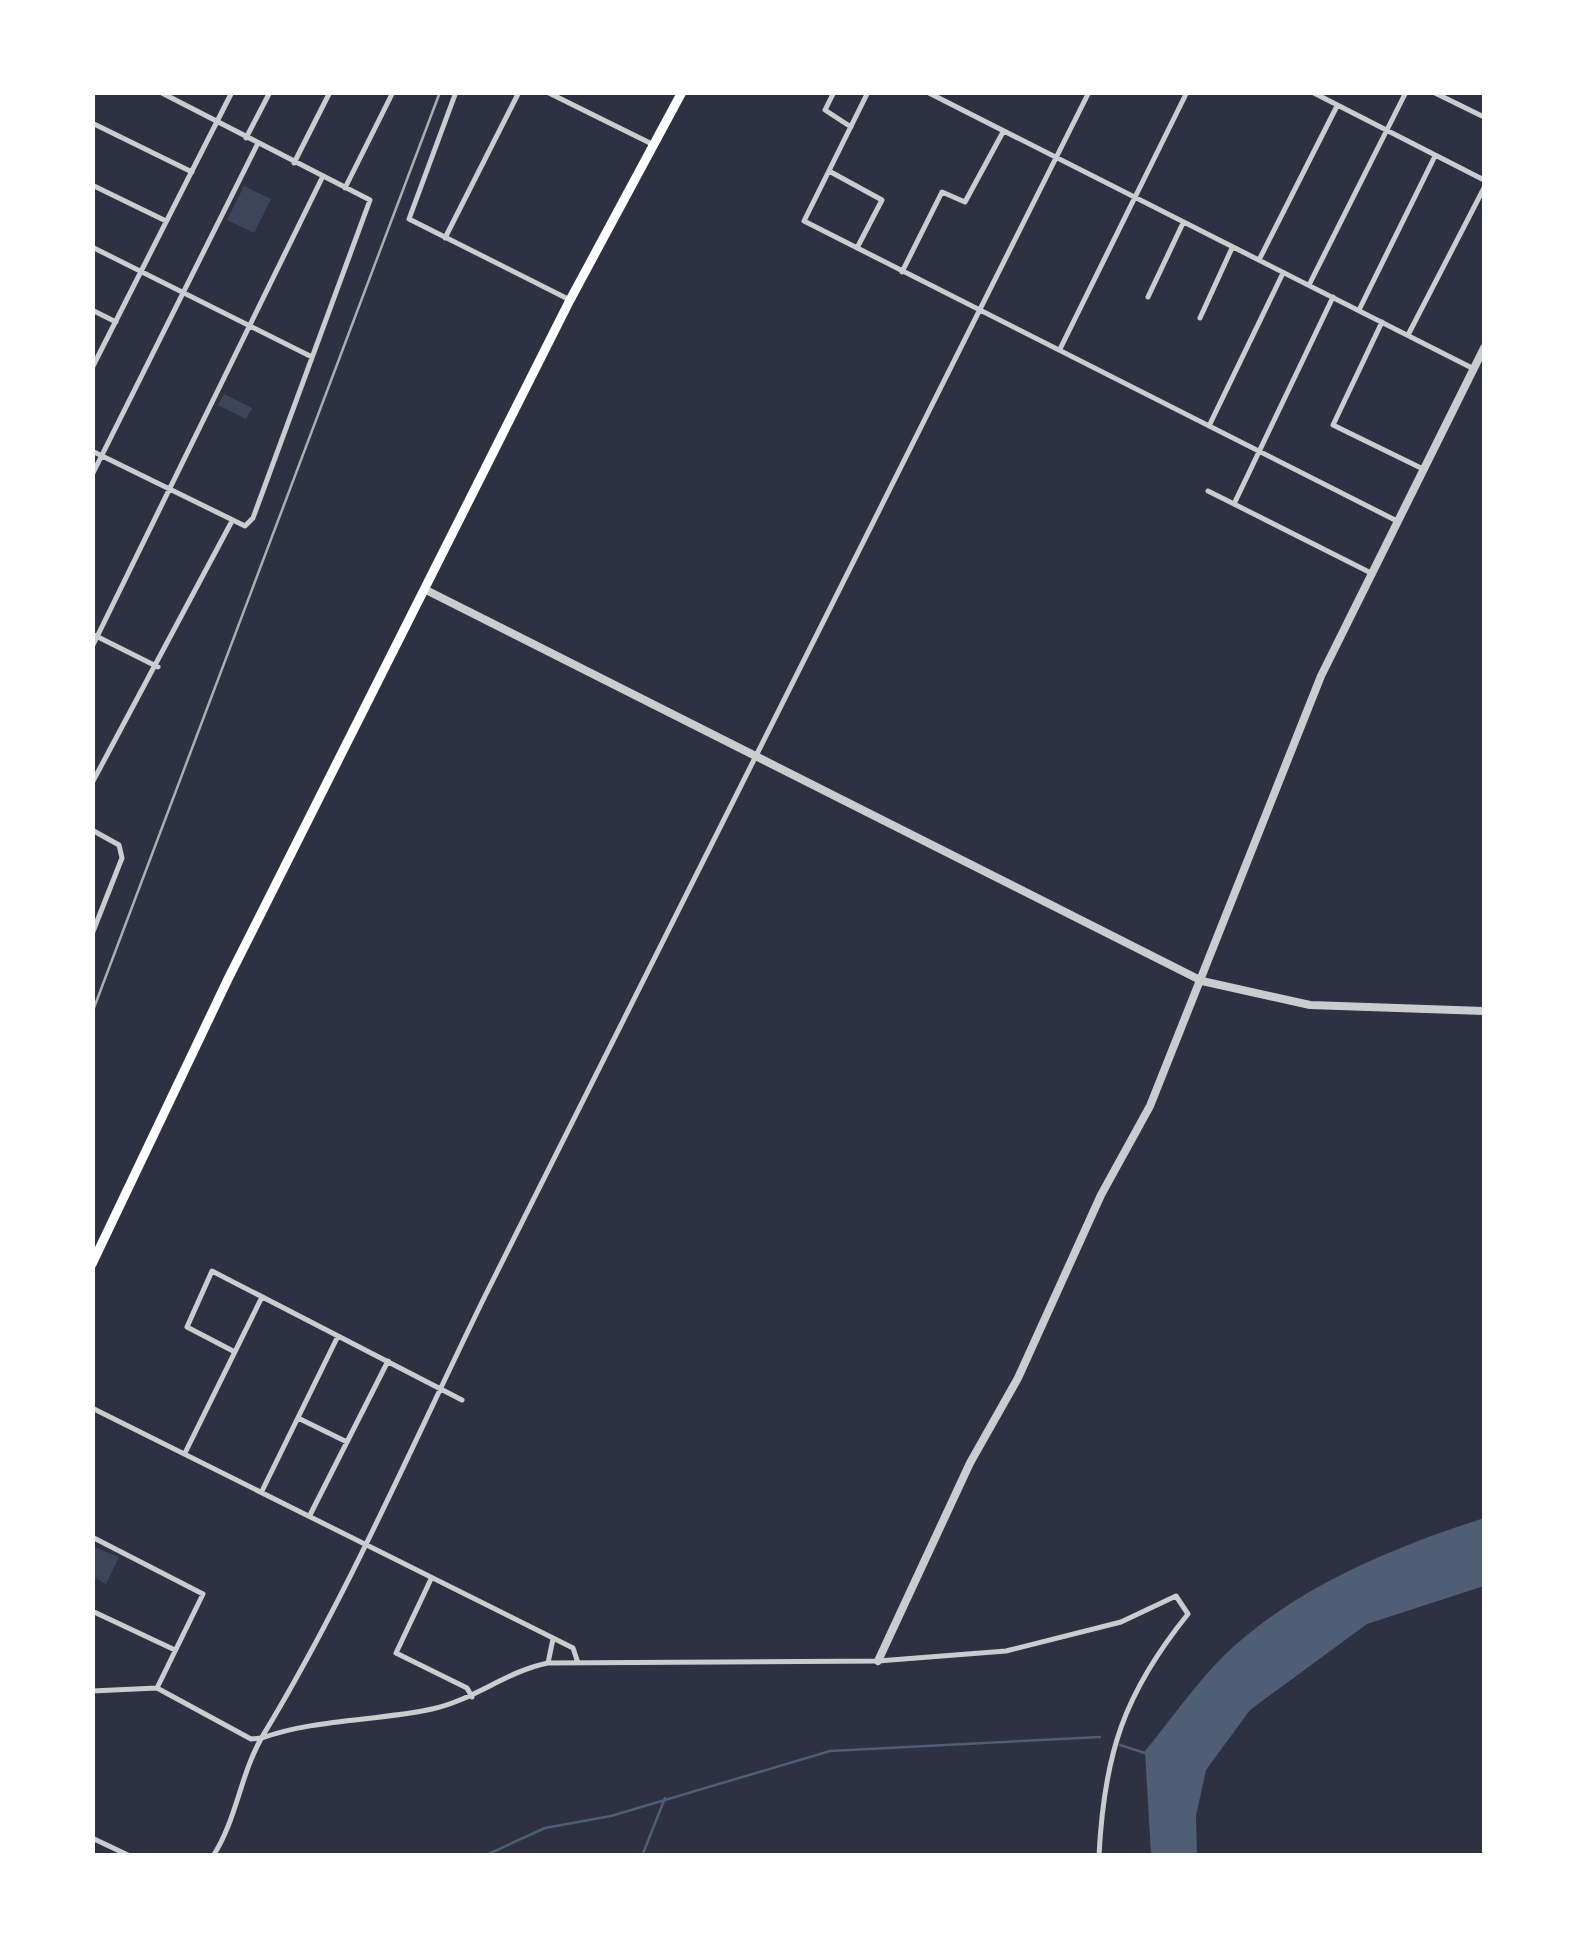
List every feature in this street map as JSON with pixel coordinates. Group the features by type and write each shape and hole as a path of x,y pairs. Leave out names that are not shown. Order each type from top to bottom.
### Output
{"highway":[{"path":"92,1264 228,979 570,300 682,92"}],"street":[{"path":"92,450 244,526 253,518 370,200 160,92"},
{"path":"92,368 232,92"},
{"path":"246,138 270,92"},
{"path":"294,163 330,92"},
{"path":"345,188 393,92"},
{"path":"456,92 409,219 570,300"},
{"path":"445,238 519,92"},
{"path":"547,92 654,146"},
{"path":"834,92 825,110 851,126"},
{"path":"868,92 804,221 1396,521"},
{"path":"213,1856 227,1835 262,1738 364,1543 983,311 1089,92"},
{"path":"1060,349 1187,92"},
{"path":"1312,92 1484,184 1408,335"},
{"path":"1308,285 1406,92"},
{"path":"1433,92 1484,117"},
{"path":"929,93 1132,200 1474,369"},
{"path":"1259,260 1337,105"},
{"path":"92,123 192,172"},
{"path":"902,272 942,192 965,202 1004,132"},
{"path":"92,475 257,145"},
{"path":"1359,310 1436,155"},
{"path":"829,171 882,200 857,248"},
{"path":"92,647 322,177"},
{"path":"92,185 167,222"},
{"path":"1148,297 1184,223"},
{"path":"92,248 312,357"},
{"path":"1200,318 1232,248"},
{"path":"1209,426 1283,273"},
{"path":"1234,504 1332,297"},
{"path":"92,310 116,322"},
{"path":"1382,322 1333,425 1423,470"},
{"path":"878,1660 970,1463 1018,1378 1100,1194 1150,1106 1202,981 1270,798 1369,572 1484,348"},
{"path":"1208,491 1369,572"},
{"path":"92,783 158,667 233,520"},
{"path":"426,590 1202,981 1310,1005 1484,1011"},
{"path":"95,635 158,667"},
{"path":"92,830 119,845 122,858 92,934"},
{"path":"233,1351 187,1327 212,1272 462,1400"},
{"path":"186,1452 262,1297"},
{"path":"262,1490 338,1335"},
{"path":"310,1515 388,1361"},
{"path":"92,1408 573,1648 578,1660"},
{"path":"298,1418 347,1442"},
{"path":"92,1537 203,1594 156,1688"},
{"path":"431,1579 396,1653 467,1688 473,1698"},
{"path":"92,1691 156,1688 251,1738 262,1738 473,1698 519,1672 548,1663 878,1660 1006,1652 1121,1622 1176,1596 1188,1614 1158,1651 1109,1756 1099,1856"},
{"path":"92,1611 175,1650"},
{"path":"548,1663 553,1638"},
{"path":"92,1838 130,1856"}],"shaded area":[{"path":"244,186 271,199 254,233 227,220"},
{"path":"224,394 252,408 246,419 218,405"},
{"path":"1484,1518 1484,1586 1367,1624 1250,1710 1206,1770 1196,1816 1197,1855 1151,1855 1145,1751 1227,1653 1267,1620 1325,1583 1388,1553"},
{"path":"92,1546 119,1557 106,1584 93,1577"}],"waterway":[{"path":"484,1856 545,1828 611,1816 830,1751 1100,1737"},
{"path":"1120,1745 1145,1753"},
{"path":"642,1856 665,1798"}],"railway":[{"path":"92,1013 440,92"}]}
